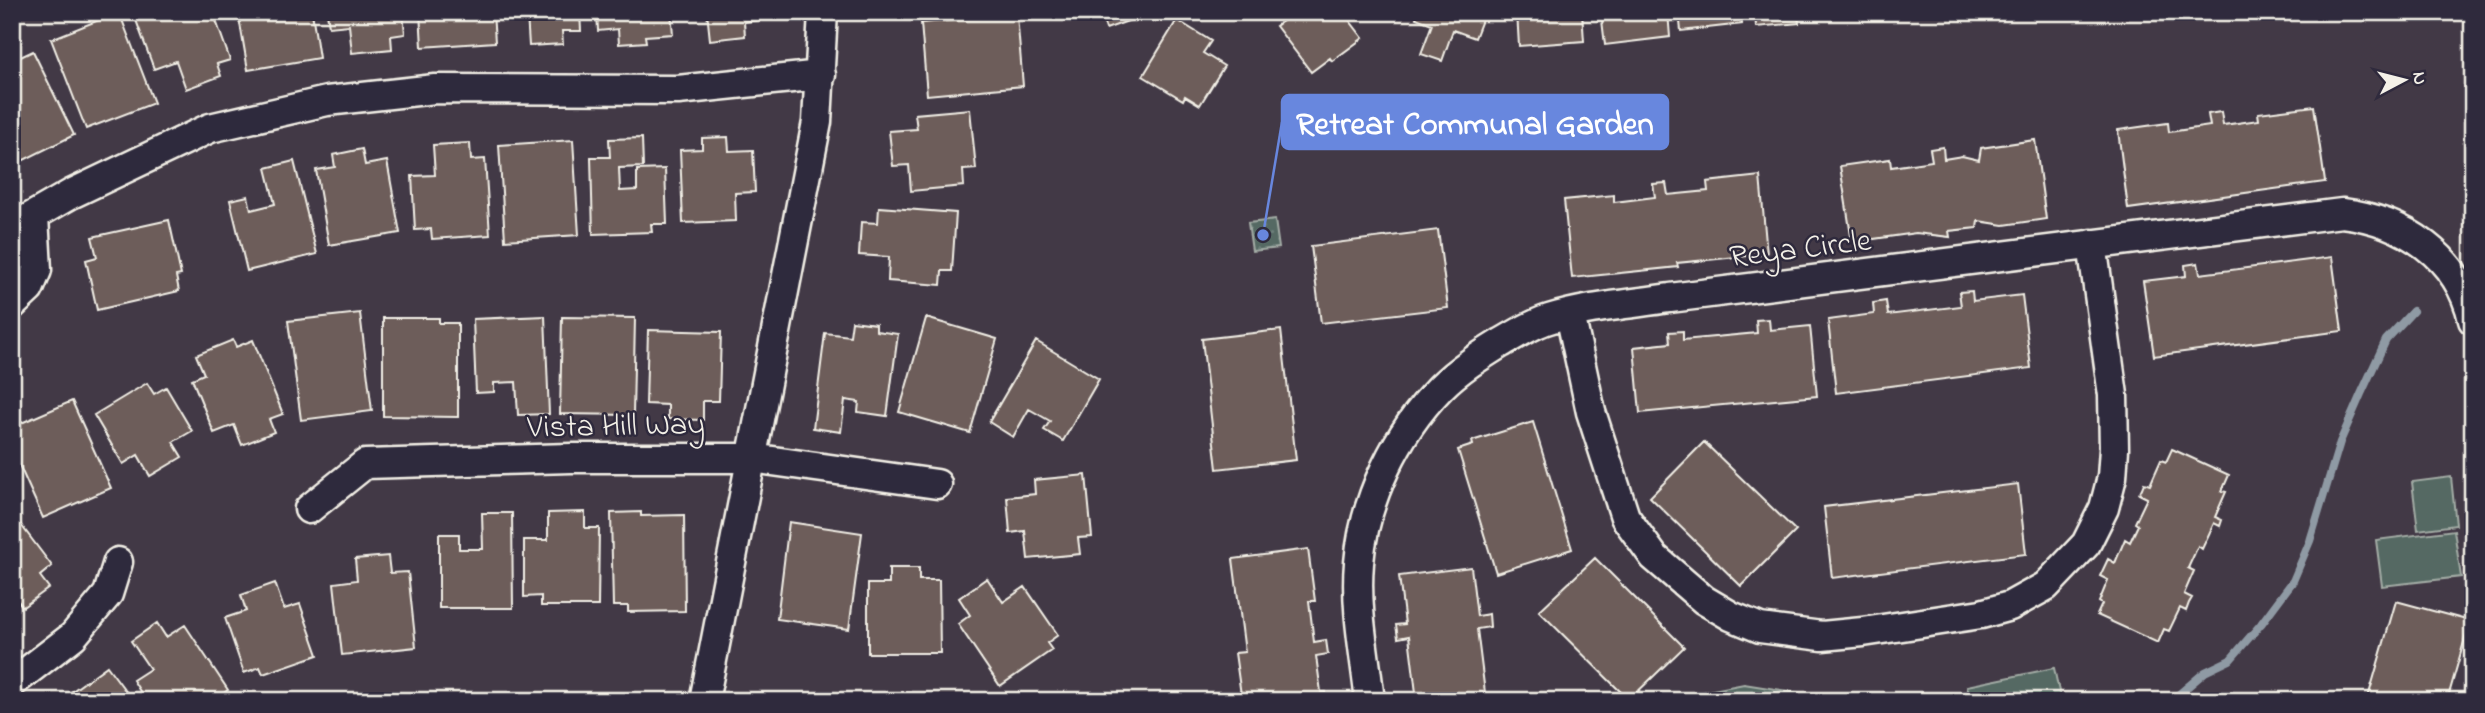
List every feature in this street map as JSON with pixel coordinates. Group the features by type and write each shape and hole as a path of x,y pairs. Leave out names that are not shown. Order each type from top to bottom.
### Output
{"street":[{"path":"704,701 817,122 823,12"},
{"path":"12,305 29,289 37,270 23,222 71,194 210,128 327,101 435,89 678,90 821,75"},
{"name":"Reya Circle","path":"1370,701 1358,590 1359,560 1367,514 1400,441 1441,387 1468,363 1527,327 1570,314 1644,302 2323,214 2353,214 2388,223 2422,240 2447,265 2459,285 2473,320"},
{"path":"1570,314 1591,412 1625,517 1654,557 1704,600 1731,616 1760,628 1822,636 1863,632 1981,614 2010,606 2046,586 2086,544 2104,508 2112,477 2114,449 2113,395 2092,244"},
{"name":"Vista Hill Way","path":"309,509 365,464 571,458 752,458 937,484"},
{"path":"12,683 74,636 108,594 118,562"}],"green space":[{"path":"1275,220 1279,248 1252,251 1248,223"},
{"path":"2451,477 2456,525 2418,530 2412,482"},
{"path":"2454,530 2461,577 2382,586 2376,540"},
{"path":"2054,668 2061,701 1970,701 1967,686"},
{"path":"1744,684 1806,694 1818,701 1699,701 1702,692"}],"building":[{"path":"119,12 154,103 86,129 51,39"},
{"path":"150,12 213,12 230,60 217,64 221,76 186,89 176,61 154,69 136,20 151,15"},
{"path":"238,12 312,12 319,58 248,70"},
{"path":"327,12 403,12 405,34 391,36 392,49 352,53 349,25 329,27"},
{"path":"420,12 493,12 495,42 422,47"},
{"path":"506,12 580,12 581,31 562,31 563,44 529,46 527,14 506,15"},
{"path":"597,12 671,12 673,34 645,36 646,42 619,44 618,29 598,31"},
{"path":"707,12 759,12 760,20 744,22 745,36 710,40"},
{"path":"1100,12 1153,12 1106,29"},
{"path":"1295,12 1343,12 1363,38 1332,61 1330,58 1311,72 1276,26"},
{"path":"1418,12 1485,12 1475,38 1453,30 1442,61 1421,54 1432,24 1416,18"},
{"path":"1517,12 1582,12 1584,41 1519,46"},
{"path":"1601,12 1668,12 1670,37 1605,45"},
{"path":"1679,12 1741,12 1742,24 1681,31"},
{"path":"1755,12 1819,14 1798,16 1799,23 1756,27"},
{"path":"1017,15 1023,86 927,95 921,23"},
{"path":"1177,20 1211,41 1203,53 1224,66 1200,105 1185,96 1183,100 1143,76"},
{"path":"33,51 74,135 12,166 12,61"},
{"path":"2314,106 2325,182 2128,209 2118,130 2168,123 2169,132 2210,126 2208,114 2221,112 2223,125 2259,120 2258,113"},
{"path":"970,109 976,169 963,170 964,186 911,191 909,165 893,166 889,131 917,129 915,114"},
{"path":"728,137 729,151 753,150 755,192 735,193 736,221 683,223 680,150 702,149 702,138"},
{"path":"642,138 643,167 619,168 620,191 637,190 637,170 665,169 667,224 651,224 652,232 593,234 591,157 610,157 609,139"},
{"path":"573,140 579,235 505,240 499,145"},
{"path":"2035,140 2046,219 2004,225 1978,221 1977,228 1949,231 1950,237 1916,233 1852,242 1840,166 1890,159 1891,167 1932,161 1930,149 1943,147 1944,159 1962,156 1979,160 1981,148"},
{"path":"470,143 471,160 485,159 490,235 432,239 431,229 415,230 412,176 435,175 433,145"},
{"path":"362,149 365,165 387,161 400,233 329,245 316,170 335,167 333,155"},
{"path":"294,161 317,254 247,271 230,200 248,196 251,210 275,204 266,168"},
{"path":"1760,176 1767,254 1572,278 1564,200 1614,195 1614,202 1655,197 1653,184 1666,183 1668,195 1708,191 1707,182"},
{"path":"879,207 956,213 952,271 942,271 941,285 888,281 889,257 859,255 861,222 878,223"},
{"path":"169,220 181,275 176,276 179,291 97,310 86,260 97,257 92,237"},
{"path":"1438,230 1448,308 1321,323 1311,246"},
{"path":"2332,257 2342,331 2154,356 2143,281 2186,276 2185,265 2198,263 2200,274"},
{"path":"1972,291 1973,301 2022,295 2031,368 1836,393 1828,320 1874,314 1873,303 1886,301 1888,315 1961,306 1959,292"},
{"path":"360,313 372,411 301,420 288,321"},
{"path":"545,316 549,414 518,415 516,382 494,383 494,392 476,393 473,319"},
{"path":"562,317 635,318 633,415 560,414"},
{"path":"383,318 439,318 439,323 458,323 458,417 383,416"},
{"path":"926,318 997,339 970,433 899,412"},
{"path":"1769,319 1770,330 1810,326 1817,396 1640,413 1634,347 1670,343 1669,332 1683,331 1683,340 1757,333 1756,320"},
{"path":"852,321 876,324 876,331 898,334 887,416 858,412 859,402 845,400 841,432 813,428 825,333 850,336"},
{"path":"648,330 721,332 719,401 703,401 703,420 668,419 668,405 646,404"},
{"path":"1281,330 1296,460 1217,469 1202,339"},
{"path":"233,340 236,347 253,340 283,414 269,419 274,432 242,445 234,425 214,433 192,379 204,374 196,355"},
{"path":"1036,341 1099,379 1063,441 1044,430 1050,421 1029,409 1013,437 989,422"},
{"path":"147,383 154,394 166,387 192,431 173,442 182,457 150,476 138,455 123,464 94,415"},
{"path":"72,401 111,488 43,518 12,449 12,427"},
{"path":"1533,422 1572,549 1496,573 1458,450 1473,445 1472,441"},
{"path":"1704,442 1796,531 1741,586 1650,497"},
{"path":"2172,449 2229,475 2222,491 2226,492 2215,517 2222,520 2220,526 2214,523 2202,549 2198,546 2188,568 2194,571 2184,594 2192,598 2186,611 2180,608 2169,631 2164,629 2158,643 2097,615 2108,580 2100,576 2108,559 2115,563 2125,539 2130,542 2138,525 2135,523 2147,498 2139,494 2144,483 2150,485 2161,460 2166,462"},
{"path":"1086,475 1092,537 1078,538 1080,554 1028,559 1025,531 1010,533 1007,497 1035,494 1034,480"},
{"path":"2018,484 2026,554 1832,578 1824,507"},
{"path":"585,512 585,528 599,528 598,606 541,606 541,596 524,597 524,540 548,540 548,513"},
{"path":"641,512 641,516 684,515 685,611 628,612 628,606 613,606 611,513"},
{"path":"12,513 52,566 40,576 49,588 23,607 12,594"},
{"path":"482,513 512,513 513,608 439,608 439,534 459,534 459,549 483,549"},
{"path":"789,522 862,533 849,629 777,619"},
{"path":"1308,549 1315,601 1309,601 1314,642 1326,640 1328,654 1316,656 1321,692 1325,692 1326,701 1250,701 1249,694 1241,695 1235,653 1245,652 1233,559"},
{"path":"388,556 390,573 408,572 416,647 342,655 334,583 357,580 355,559"},
{"path":"1595,558 1684,647 1629,700 1539,611"},
{"path":"1471,567 1477,616 1489,614 1490,627 1477,629 1486,701 1417,701 1409,636 1398,638 1396,625 1405,624 1399,576"},
{"path":"889,568 919,568 919,580 939,580 940,653 868,653 868,584 889,584"},
{"path":"987,578 1003,602 1025,587 1058,635 1047,643 1052,650 1000,686 958,624 970,615 959,598"},
{"path":"275,583 284,609 300,604 318,655 263,674 260,667 244,673 225,618 246,611 241,595"},
{"path":"2396,601 2470,621 2447,701 2367,701"},
{"path":"157,623 166,637 185,625 228,690 212,701 146,701 133,680 150,669 131,641"},
{"path":"107,666 133,701 60,701 71,692"}],"waterway":[{"path":"2171,701 2205,672 2230,660 2293,581 2310,541 2340,442 2361,394 2386,340 2413,311"}],"place":[{"name":"Retreat Communal Garden","path":"1263,235"}]}
